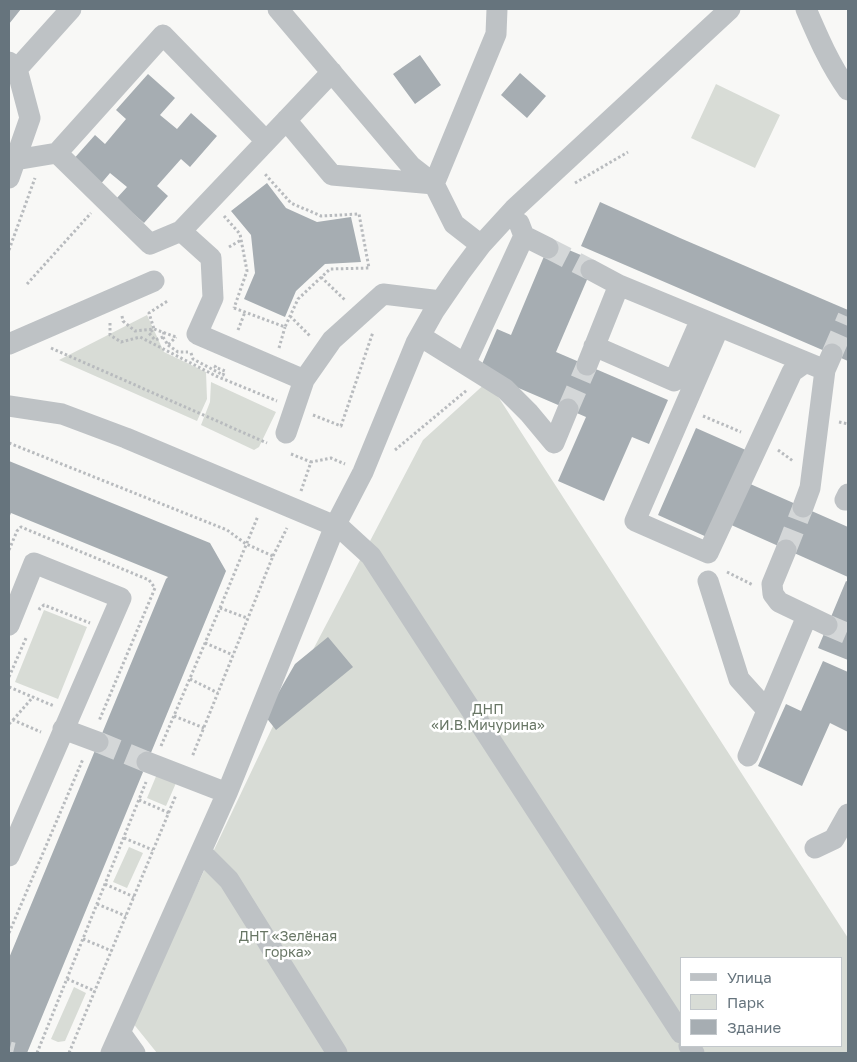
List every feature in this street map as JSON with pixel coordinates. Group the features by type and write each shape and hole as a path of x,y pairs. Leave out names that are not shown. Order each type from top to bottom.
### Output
{"street":[{"path":"12,169 30,118 13,66 71,9"},
{"path":"278,9 411,166 434,184 454,224 481,245"},
{"path":"434,184 496,34 498,9"},
{"path":"111,1053 227,794 335,525 363,472 420,336 460,272 481,245 514,209 730,9"},
{"path":"806,9 825,52 848,90"},
{"path":"12,169 50,154 164,35 266,141"},
{"path":"50,154 104,199 150,244 181,232 332,72"},
{"path":"286,120 332,175 434,184"},
{"path":"514,209 524,236 548,248"},
{"path":"181,232 211,258 213,298 196,334 304,380"},
{"path":"465,364 524,236"},
{"path":"591,270 619,285 710,323 821,362"},
{"path":"17,341 154,281"},
{"path":"619,285 591,355 674,382 710,323"},
{"path":"282,444 304,380 332,340 383,294 441,301"},
{"path":"710,323 636,521 708,554 792,372 821,362"},
{"path":"420,336 505,389 529,413 554,443 568,409"},
{"path":"803,507 810,488 821,362"},
{"path":"9,406 62,414 126,438 335,525 371,556 680,1031"},
{"path":"786,550 772,584 773,594 779,602 827,625"},
{"path":"9,625 34,562 121,598 9,856"},
{"path":"708,582 739,679 767,710"},
{"path":"748,756 807,616"},
{"path":"61,735 98,742"},
{"path":"150,763 227,794"},
{"path":"815,848 834,839 848,814"},
{"path":"201,852 229,880 337,1053"},
{"path":"120,1032 135,1053"}],"path":[{"path":"9,250 50,154"},
{"path":"234,308 285,327 298,299 330,269 369,268 359,214 321,216 291,203 250,158"},
{"path":"27,284 104,199"},
{"path":"164,332 162,337 155,340 149,333 154,329 149,313 169,300"},
{"path":"290,316 324,352"},
{"path":"162,337 177,354 190,352"},
{"path":"168,345 176,337"},
{"path":"17,341 282,444 311,462"},
{"path":"389,455 473,384"},
{"path":"9,443 227,530 246,544 274,556"},
{"path":"37,1053 139,800 150,763 174,716 260,512"},
{"path":"69,1053 184,777 247,618 289,523"},
{"path":"9,550 17,531"},
{"path":"708,554 716,567 773,594"},
{"path":"36,616 40,608 44,606 90,624 94,629"},
{"path":"220,608 247,618"},
{"path":"9,677 28,634"},
{"path":"205,643 233,655"},
{"path":"190,679 218,693"},
{"path":"9,687 55,707"},
{"path":"9,724 33,697"},
{"path":"174,716 204,728"},
{"path":"13,720 61,735"},
{"path":"139,800 169,813"},
{"path":"124,838 154,850"},
{"path":"105,884 134,897"},
{"path":"97,904 126,916"},
{"path":"83,939 112,951"},
{"path":"67,979 95,991"}],"green space":[{"path":"716,84 780,115 755,168 691,138"},
{"path":"147,315 164,352 206,372 207,399 197,421 59,360"},
{"name":"ДНП «И.В.Мичурина»","path":"488,381 848,938 848,1053 157,1053 132,1022 273,726 423,440"},
{"path":"211,382 276,412 259,447 254,450 201,425 210,402"},
{"path":"44,610 87,627 58,699 15,682"},
{"path":"157,774 176,783 166,806 147,798"},
{"path":"129,847 143,853 127,888 113,882"},
{"path":"74,987 86,993 65,1041 58,1042 51,1039"}],"building":[{"path":"9,9 21,9 9,24"},
{"path":"420,55 441,85 415,104 393,74"},
{"path":"520,73 546,96 527,118 501,95"},
{"path":"148,74 175,98 160,115 177,129 191,113 217,136 190,167 181,159 157,186 168,196 144,223 116,199 127,187 110,173 99,186 71,162 95,135 105,144 126,119 116,110"},
{"path":"267,183 286,208 317,222 351,217 361,262 325,264 296,291 285,317 244,299 255,273 251,235 231,211"},
{"path":"600,202 848,310 848,361 581,246"},
{"path":"550,242 595,261 556,352 668,400 649,444 632,437 604,501 558,481 586,417 479,371 497,329 511,335"},
{"path":"696,428 748,451 709,538 658,515"},
{"path":"9,461 210,543 226,571 27,1053 9,1053 9,958 168,577 11,513 9,518"},
{"path":"748,483 848,527 848,577 729,524"},
{"path":"846,581 848,582 848,660 818,648"},
{"path":"328,637 353,667 276,730 265,716 295,664"},
{"path":"823,661 848,672 848,732 830,723 802,786 758,766 786,704 801,711"}],"tunnel":[{"path":"548,248 591,270"},
{"path":"832,354 848,317"},
{"path":"568,409 587,365"},
{"path":"786,550 803,507"},
{"path":"827,625 848,634"},
{"path":"98,742 147,762"},
{"path":"9,1052 13,1053"}],"park label":[{"name":"ДНТ «Зелёная горка»","path":"288,946"}]}
